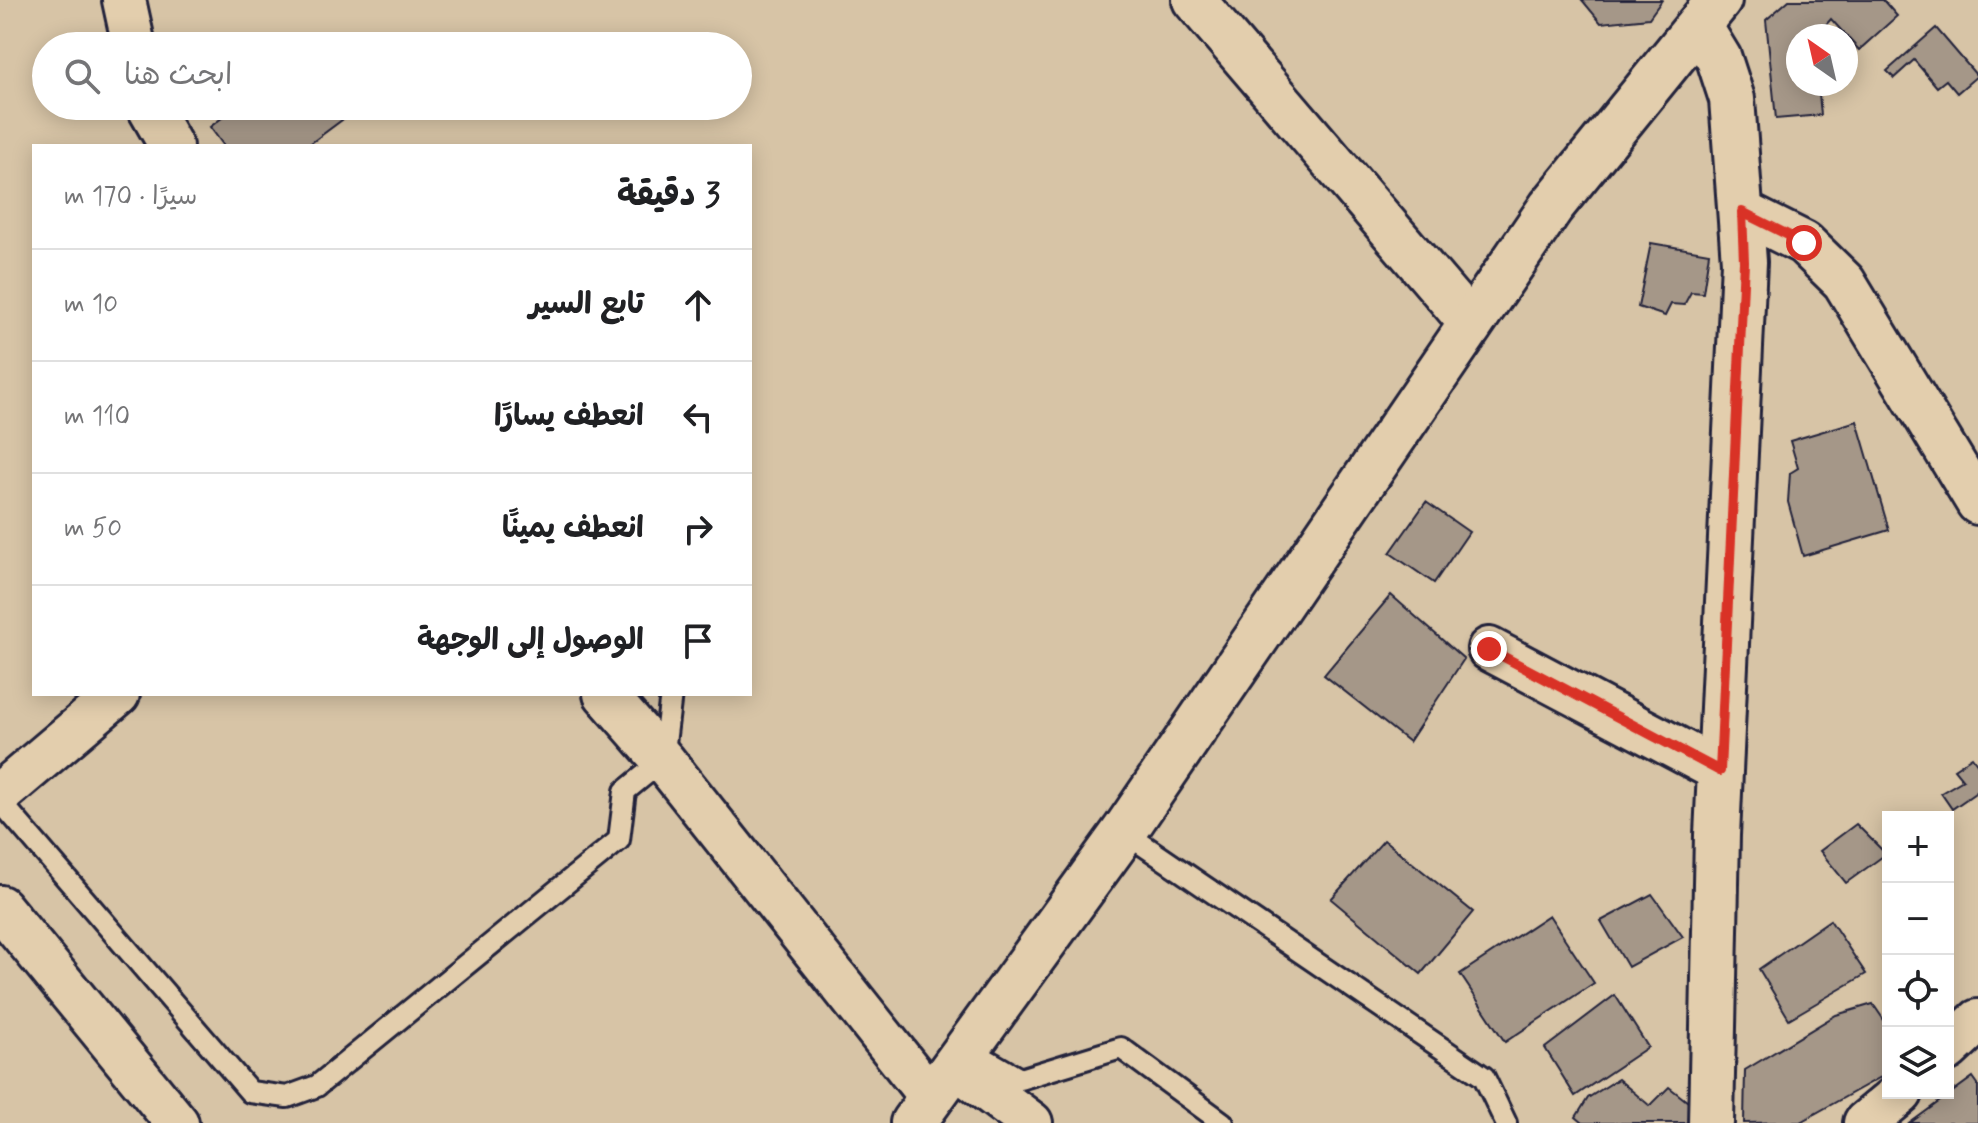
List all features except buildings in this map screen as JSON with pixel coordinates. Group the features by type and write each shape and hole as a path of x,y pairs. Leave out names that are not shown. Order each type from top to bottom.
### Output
{"street":[{"path":"124,0 131,32"},
{"path":"1194,0 1471,324"},
{"path":"942,1084 1124,832 1551,207 1709,13"},
{"path":"1709,13 1732,99 1744,262 1720,771 1711,1123"},
{"path":"156,120 170,144"},
{"path":"1742,212 1804,243 1844,282 1978,503"},
{"path":"1489,649 1720,771"},
{"path":"0,794 116,696"},
{"path":"607,696 942,1084 1031,1123"},
{"path":"0,907 177,1123"},
{"path":"1954,1043 1978,1021"},
{"path":"1865,1123 1894,1099"}],"lane":[{"path":"0,801 250,1092 287,1097 317,1086 619,840 625,791 663,760 671,696"},
{"path":"1124,832 1484,1077 1506,1123"},
{"path":"942,1084 1020,1079 1121,1048 1223,1123"}],"route":[{"path":"1489,649 1720,771 1744,262 1742,212 1804,243"}]}
